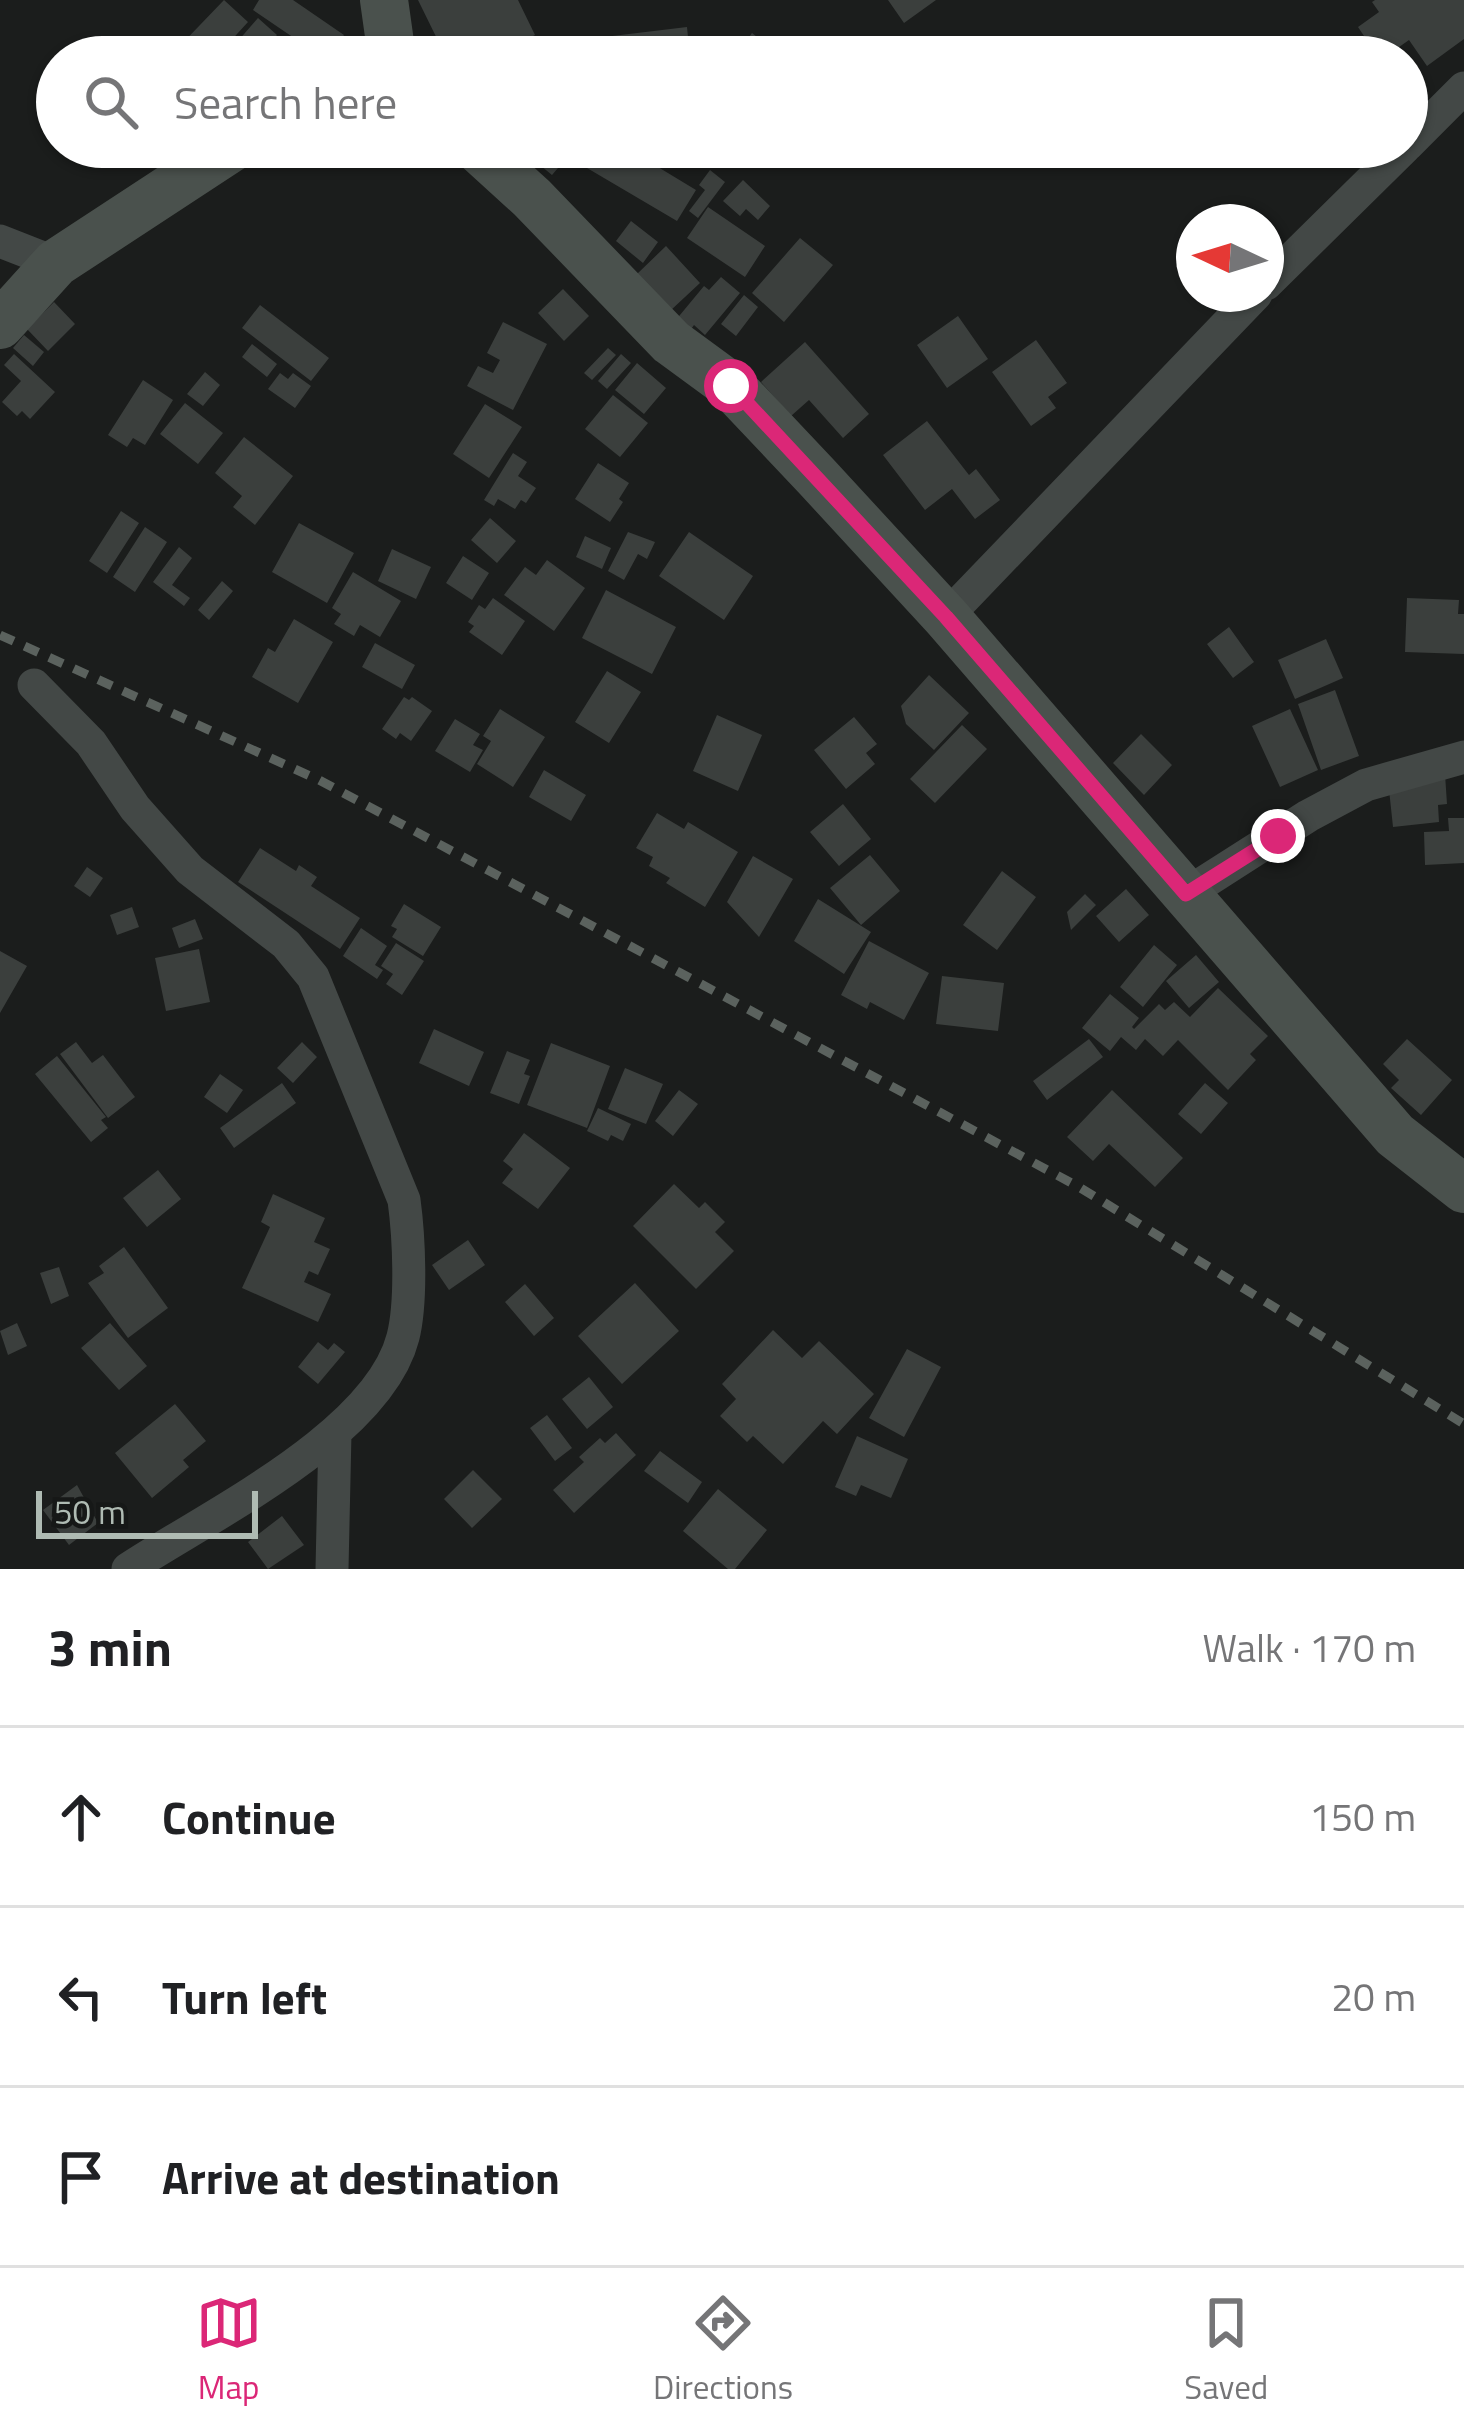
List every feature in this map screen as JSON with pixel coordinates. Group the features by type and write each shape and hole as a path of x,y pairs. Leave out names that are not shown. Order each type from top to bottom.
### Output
{"street":[{"path":"384,0 389,36"},
{"path":"1428,124 1464,88"},
{"path":"0,325 56,263 201,168"},
{"path":"499,168 671,342 731,386 946,617 1395,1136 1464,1189"},
{"path":"1284,266 1384,168"},
{"path":"0,241 56,263"},
{"path":"946,617 1239,312"},
{"path":"34,685 91,743 135,808 190,870 286,944 313,977 404,1200 409,1240 403,1337 383,1382 335,1433 298,1461 128,1569"},
{"path":"1186,894 1366,785 1464,757"},
{"path":"332,1569 335,1433"}],"building":[{"path":"224,0 248,22 235,36 189,36"},
{"path":"259,0 293,0 344,35 291,36 253,10"},
{"path":"418,0 518,0 535,35 533,36 436,36"},
{"path":"888,0 936,0 904,23"},
{"path":"1464,0 1464,39 1428,65 1428,36 1364,36 1358,27 1379,12 1372,2"},
{"path":"258,18 277,35 276,36 242,36"},
{"path":"687,27 688,36 612,36"},
{"path":"587,168 660,168 696,190 677,221"},
{"path":"710,170 725,182 698,218 689,211 705,190 699,185"},
{"path":"743,180 770,206 758,220 746,209 740,216 723,201"},
{"path":"708,207 765,246 745,277 687,238"},
{"path":"631,221 658,242 643,263 616,241"},
{"path":"800,238 833,265 784,322 752,293"},
{"path":"666,246 700,283 670,311 636,275"},
{"path":"721,277 740,293 705,335 694,325 689,332 675,321 704,286 709,290"},
{"path":"563,289 589,316 564,341 538,313"},
{"path":"744,295 758,307 736,336 721,324"},
{"path":"54,302 75,324 48,351 27,329"},
{"path":"260,305 329,358 311,381 242,328"},
{"path":"958,316 988,359 947,388 917,345"},
{"path":"503,322 547,344 513,410 467,386 478,366 493,373 500,360 487,353"},
{"path":"24,335 44,352 33,366 13,348"},
{"path":"1036,340 1067,383 1048,397 1056,408 1031,426 992,372"},
{"path":"805,342 869,414 843,438 809,400 791,416 761,382"},
{"path":"252,344 277,364 267,377 242,357"},
{"path":"608,348 616,355 592,380 584,373"},
{"path":"14,354 55,392 30,419 22,411 17,416 2,402 21,381 4,365"},
{"path":"621,354 631,363 607,389 598,381"},
{"path":"637,363 666,388 644,414 615,390"},
{"path":"205,372 220,385 203,406 187,394"},
{"path":"280,373 288,379 293,373 311,386 295,408 268,389"},
{"path":"143,380 173,400 145,445 133,438 127,447 108,435"},
{"path":"613,395 648,423 620,457 585,429"},
{"path":"185,403 223,433 198,464 160,434"},
{"path":"485,404 522,427 489,478 453,454"},
{"path":"927,421 969,475 976,469 1000,500 975,519 952,489 925,510 883,455"},
{"path":"244,437 293,476 255,525 233,507 242,496 215,473"},
{"path":"513,453 527,462 518,476 536,488 515,509 498,499 494,506 484,500"},
{"path":"598,463 629,483 610,522 575,499"},
{"path":"121,511 139,523 107,573 89,561"},
{"path":"490,518 516,541 497,563 471,540"},
{"path":"299,523 354,553 327,603 272,572"},
{"path":"145,527 167,542 135,592 113,577"},
{"path":"628,532 655,542 647,559 638,554 624,580 608,571"},
{"path":"689,532 753,576 724,620 659,576"},
{"path":"585,536 611,548 602,569 576,557"},
{"path":"179,547 192,558 172,585 190,598 184,606 153,582"},
{"path":"392,549 431,567 416,599 378,581"},
{"path":"463,556 489,573 472,600 446,583"},
{"path":"547,560 585,588 554,631 504,595 525,567 536,575"},
{"path":"353,572 401,601 380,637 360,625 354,636 334,624 341,614 332,608"},
{"path":"222,581 233,591 209,620 198,610"},
{"path":"606,590 676,627 652,674 582,638"},
{"path":"493,598 525,621 502,655 469,632 474,626 468,622 479,605 485,609"},
{"path":"1407,598 1459,600 1458,614 1464,614 1464,654 1405,652"},
{"path":"294,619 333,642 298,703 252,677 268,648 275,652"},
{"path":"1229,627 1254,662 1233,678 1207,644"},
{"path":"1326,639 1343,678 1295,699 1278,660"},
{"path":"375,643 415,665 402,689 362,667"},
{"path":"607,671 641,692 609,743 575,722"},
{"path":"929,675 969,713 934,750 906,724 901,706"},
{"path":"1335,690 1359,756 1321,770 1298,704"},
{"path":"404,697 432,711 411,741 400,733 396,739 382,729"},
{"path":"500,709 545,737 513,787 477,764 491,741 483,736"},
{"path":"1290,709 1318,770 1280,787 1252,726"},
{"path":"717,715 762,735 738,791 693,771"},
{"path":"854,717 877,744 866,753 875,764 846,789 814,750"},
{"path":"455,719 480,734 473,745 483,750 470,772 435,751"},
{"path":"962,725 987,749 935,803 910,779"},
{"path":"1141,734 1172,765 1144,795 1113,763"},
{"path":"544,770 586,795 571,821 529,797"},
{"path":"1445,774 1447,804 1438,805 1439,822 1393,827 1388,780"},
{"path":"843,804 871,839 839,866 810,832"},
{"path":"657,813 684,829 688,822 738,852 705,907 666,883 670,878 649,866 653,857 636,848"},
{"path":"1448,818 1464,818 1464,863 1425,865 1424,832 1449,831"},
{"path":"260,848 296,871 299,865 317,877 311,886 360,918 340,949 238,882"},
{"path":"870,855 900,891 861,925 830,888"},
{"path":"753,856 793,879 759,937 727,902"},
{"path":"87,867 103,878 90,897 74,886"},
{"path":"1002,871 1036,897 997,950 963,925"},
{"path":"1126,889 1149,915 1119,942 1096,916"},
{"path":"1085,894 1096,905 1071,930 1067,912"},
{"path":"818,899 871,932 844,974 794,941"},
{"path":"404,904 441,927 423,956 392,937 397,929 391,926"},
{"path":"132,907 139,927 117,935 110,915"},
{"path":"195,919 203,939 179,948 172,928"},
{"path":"361,928 387,946 375,965 383,970 377,979 343,956"},
{"path":"869,941 929,973 904,1020 870,1002 867,1009 841,995"},
{"path":"396,943 424,961 402,995 386,984 393,974 381,966"},
{"path":"1154,945 1177,965 1143,1007 1120,987"},
{"path":"199,949 210,1002 166,1011 155,958"},
{"path":"0,951 27,966 0,1013"},
{"path":"1196,955 1219,982 1189,1008 1166,981"},
{"path":"942,976 1004,983 998,1031 936,1024"},
{"path":"1218,988 1268,1036 1250,1054 1256,1060 1228,1090 1178,1040 1163,1056 1145,1039 1136,1050 1121,1037 1110,1051 1082,1028 1110,994 1139,1018 1134,1029 1159,1004 1165,1010 1174,1002 1190,1017"},
{"path":"434,1029 484,1052 469,1086 419,1063"},
{"path":"1089,1039 1103,1057 1047,1100 1033,1081"},
{"path":"1407,1039 1452,1080 1421,1115 1391,1088 1399,1080 1383,1064"},
{"path":"76,1042 92,1063 103,1055 135,1097 108,1118 60,1054"},
{"path":"302,1042 317,1057 293,1083 277,1068"},
{"path":"551,1043 610,1066 587,1128 527,1105"},
{"path":"507,1051 530,1060 524,1074 530,1076 519,1104 490,1093"},
{"path":"57,1056 106,1117 101,1120 108,1128 91,1142 35,1074"},
{"path":"625,1068 663,1084 646,1124 608,1109"},
{"path":"220,1074 243,1090 227,1113 204,1097"},
{"path":"282,1083 296,1103 234,1148 220,1128"},
{"path":"1205,1083 1228,1103 1201,1134 1178,1114"},
{"path":"679,1090 698,1104 673,1136 655,1121"},
{"path":"1112,1090 1183,1158 1155,1187 1109,1144 1093,1161 1067,1137"},
{"path":"598,1108 631,1124 623,1141 611,1135 608,1141 587,1131"},
{"path":"524,1133 570,1168 538,1209 502,1183 513,1169 503,1161"},
{"path":"158,1170 181,1199 147,1227 123,1198"},
{"path":"674,1184 699,1208 705,1202 725,1222 715,1232 734,1251 696,1289 633,1226"},
{"path":"273,1194 325,1218 314,1242 330,1249 318,1275 309,1271 304,1282 331,1294 318,1322 242,1288 270,1227 261,1222"},
{"path":"468,1240 485,1265 449,1290 432,1265"},
{"path":"124,1247 168,1308 128,1338 88,1283 104,1273 99,1266"},
{"path":"59,1267 69,1296 51,1304 40,1273"},
{"path":"635,1283 679,1331 622,1384 578,1336"},
{"path":"525,1284 554,1318 534,1336 505,1302"},
{"path":"17,1323 27,1346 8,1355 0,1331"},
{"path":"110,1323 147,1366 119,1390 81,1348"},
{"path":"773,1330 802,1358 819,1341 874,1394 837,1434 823,1421 783,1464 753,1436 747,1442 720,1416 736,1399 722,1384"},
{"path":"318,1342 328,1350 334,1343 345,1352 318,1384 298,1367"},
{"path":"907,1349 941,1367 904,1437 869,1418"},
{"path":"589,1377 613,1407 587,1429 562,1399"},
{"path":"175,1404 206,1441 183,1460 189,1467 152,1498 115,1453"},
{"path":"547,1415 572,1448 555,1461 530,1428"},
{"path":"616,1433 636,1455 574,1513 553,1490 584,1462 579,1457 600,1438 605,1443"},
{"path":"857,1436 908,1459 891,1498 861,1485 856,1496 835,1487"},
{"path":"660,1451 702,1482 688,1503 644,1471"},
{"path":"473,1470 502,1499 472,1528 444,1499"},
{"path":"77,1485 98,1523 69,1545 43,1510"},
{"path":"718,1489 767,1530 735,1569 728,1569 683,1531"},
{"path":"282,1516 304,1545 268,1569 248,1542"}],"railway":[{"path":"0,635 319,780 1079,1187 1464,1424"}],"route":[{"path":"731,386 946,617 1186,894 1278,836"}]}
